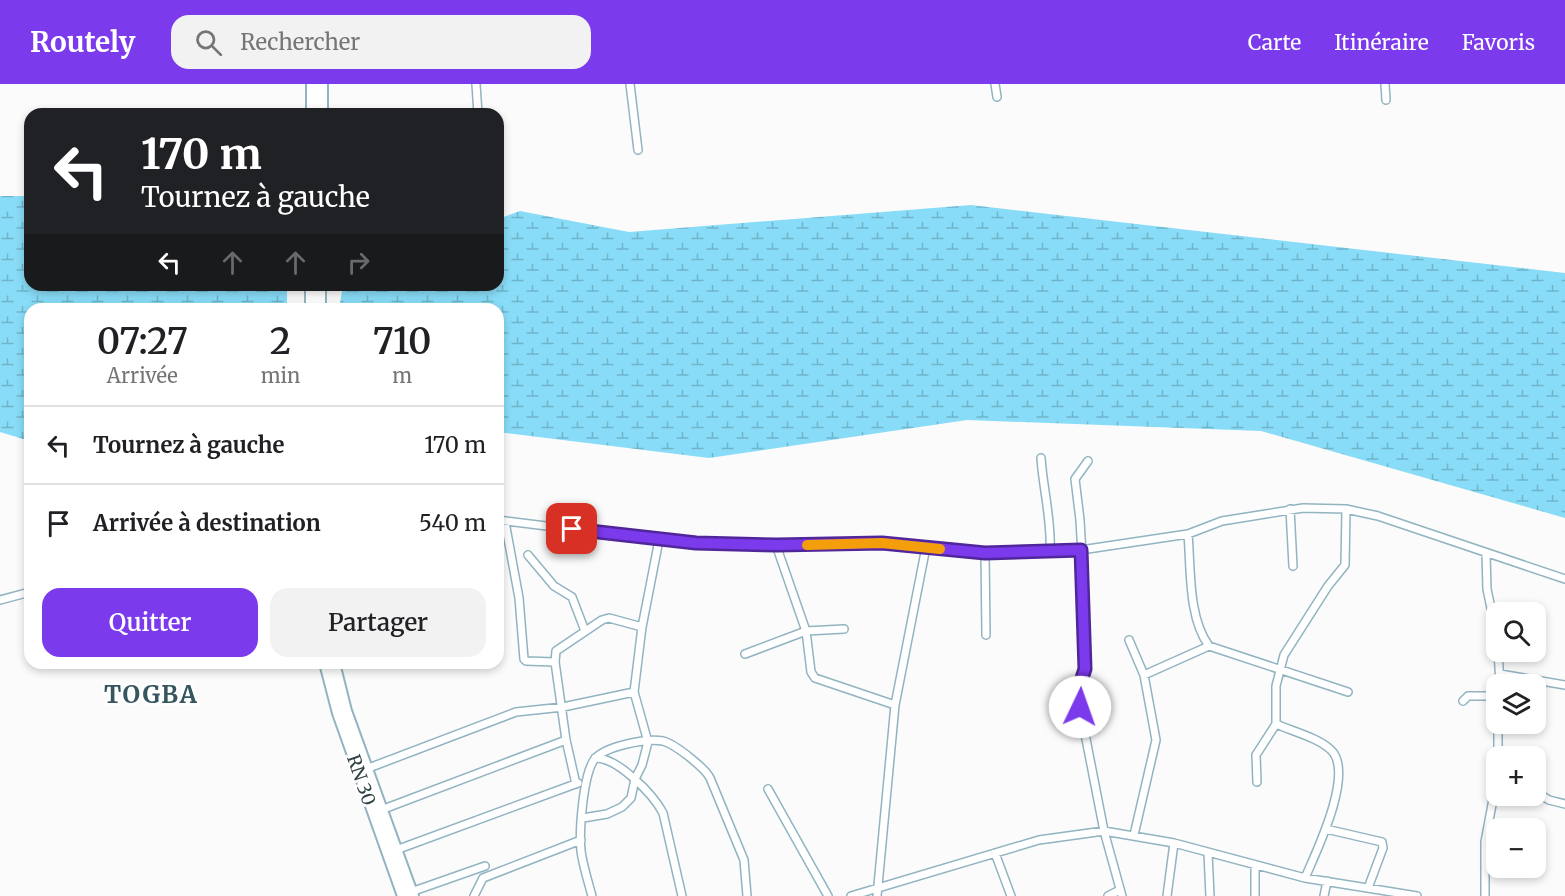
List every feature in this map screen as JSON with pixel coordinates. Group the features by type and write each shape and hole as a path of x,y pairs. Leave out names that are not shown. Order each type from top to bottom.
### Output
{"main road":[{"path":"312,84 312,108"},
{"path":"322,84 322,108"},
{"name":"RN 30","path":"327,669 338,713 409,895"},
{"name":"RN 30","path":"336,669 346,711 396,850 409,895"}],"street":[{"path":"476,84 477,108"},
{"path":"630,84 638,150"},
{"path":"995,84 997,97"},
{"path":"1384,84 1386,100"},
{"path":"1041,458 1043,494 1051,539 1050,552"},
{"path":"1088,461 1075,479 1081,550 1085,669 1077,693 1104,831 1121,893 1108,896"},
{"path":"1290,509 1293,566"},
{"path":"504,521 659,540 777,545 882,543 985,553 1081,550 1188,534 1222,521 1290,509 1346,509 1378,516 1565,579"},
{"path":"1257,782 1256,755 1276,724 1276,686 1284,656 1328,586 1345,566 1346,509"},
{"path":"504,534 519,598 524,659 526,662 555,662"},
{"path":"1188,534 1197,619 1200,635 1209,646 1348,692"},
{"path":"583,818 607,814 622,807 632,798 635,779 648,742 634,692 642,627 659,540"},
{"path":"777,545 806,631 811,672 819,681 895,705"},
{"path":"877,896 895,705 926,547"},
{"path":"985,553 986,635"},
{"path":"1486,554 1490,602"},
{"path":"528,555 554,586 572,597 585,631"},
{"path":"0,600 24,594"},
{"path":"576,784 566,740 555,662 556,651 609,618 642,627"},
{"path":"745,654 806,631 844,629"},
{"path":"1129,640 1144,675 1156,740 1134,835"},
{"path":"1144,675 1209,646"},
{"path":"1499,662 1500,674"},
{"path":"1546,682 1565,685"},
{"path":"366,769 516,712 563,707 634,692"},
{"path":"1463,701 1468,696 1486,696"},
{"path":"1276,724 1329,748 1337,756 1338,781 1326,829 1305,878"},
{"path":"381,810 566,740"},
{"path":"592,896 583,863 581,840 586,780 595,758 611,747 666,742 706,770 744,860 747,896"},
{"path":"595,758 607,760 635,779 654,798 663,813 682,896"},
{"path":"396,850 586,780"},
{"path":"768,789 828,896"},
{"path":"1546,799 1565,804"},
{"path":"1485,896 1485,842 1492,806"},
{"path":"1326,829 1382,842 1383,848 1368,888"},
{"path":"851,896 1039,840 1104,831 1174,843 1305,878 1417,896"},
{"path":"474,896 483,878 581,840"},
{"path":"1167,896 1174,843"},
{"path":"995,853 1011,896"},
{"path":"1208,853 1210,896"},
{"path":"409,895 485,866"},
{"path":"1255,866 1255,896"},
{"path":"1324,896 1327,881"}],"green space":[{"path":"0,196 24,196 24,291 287,291 287,303 24,303 24,439 0,432"},
{"path":"971,205 1565,273 1565,518 1261,431 967,420 709,458 504,433 504,303 340,303 342,291 504,291 504,217 520,211 629,232"}],"slow traffic":[{"path":"807,545 882,543 940,549"}],"district":[{"name":"TOGBA","path":"151,695"}],"route":[{"path":"572,529 696,543 777,545 882,543 985,553 1081,550 1085,607 1083,635 1085,669 1077,693 1080,707"}]}
